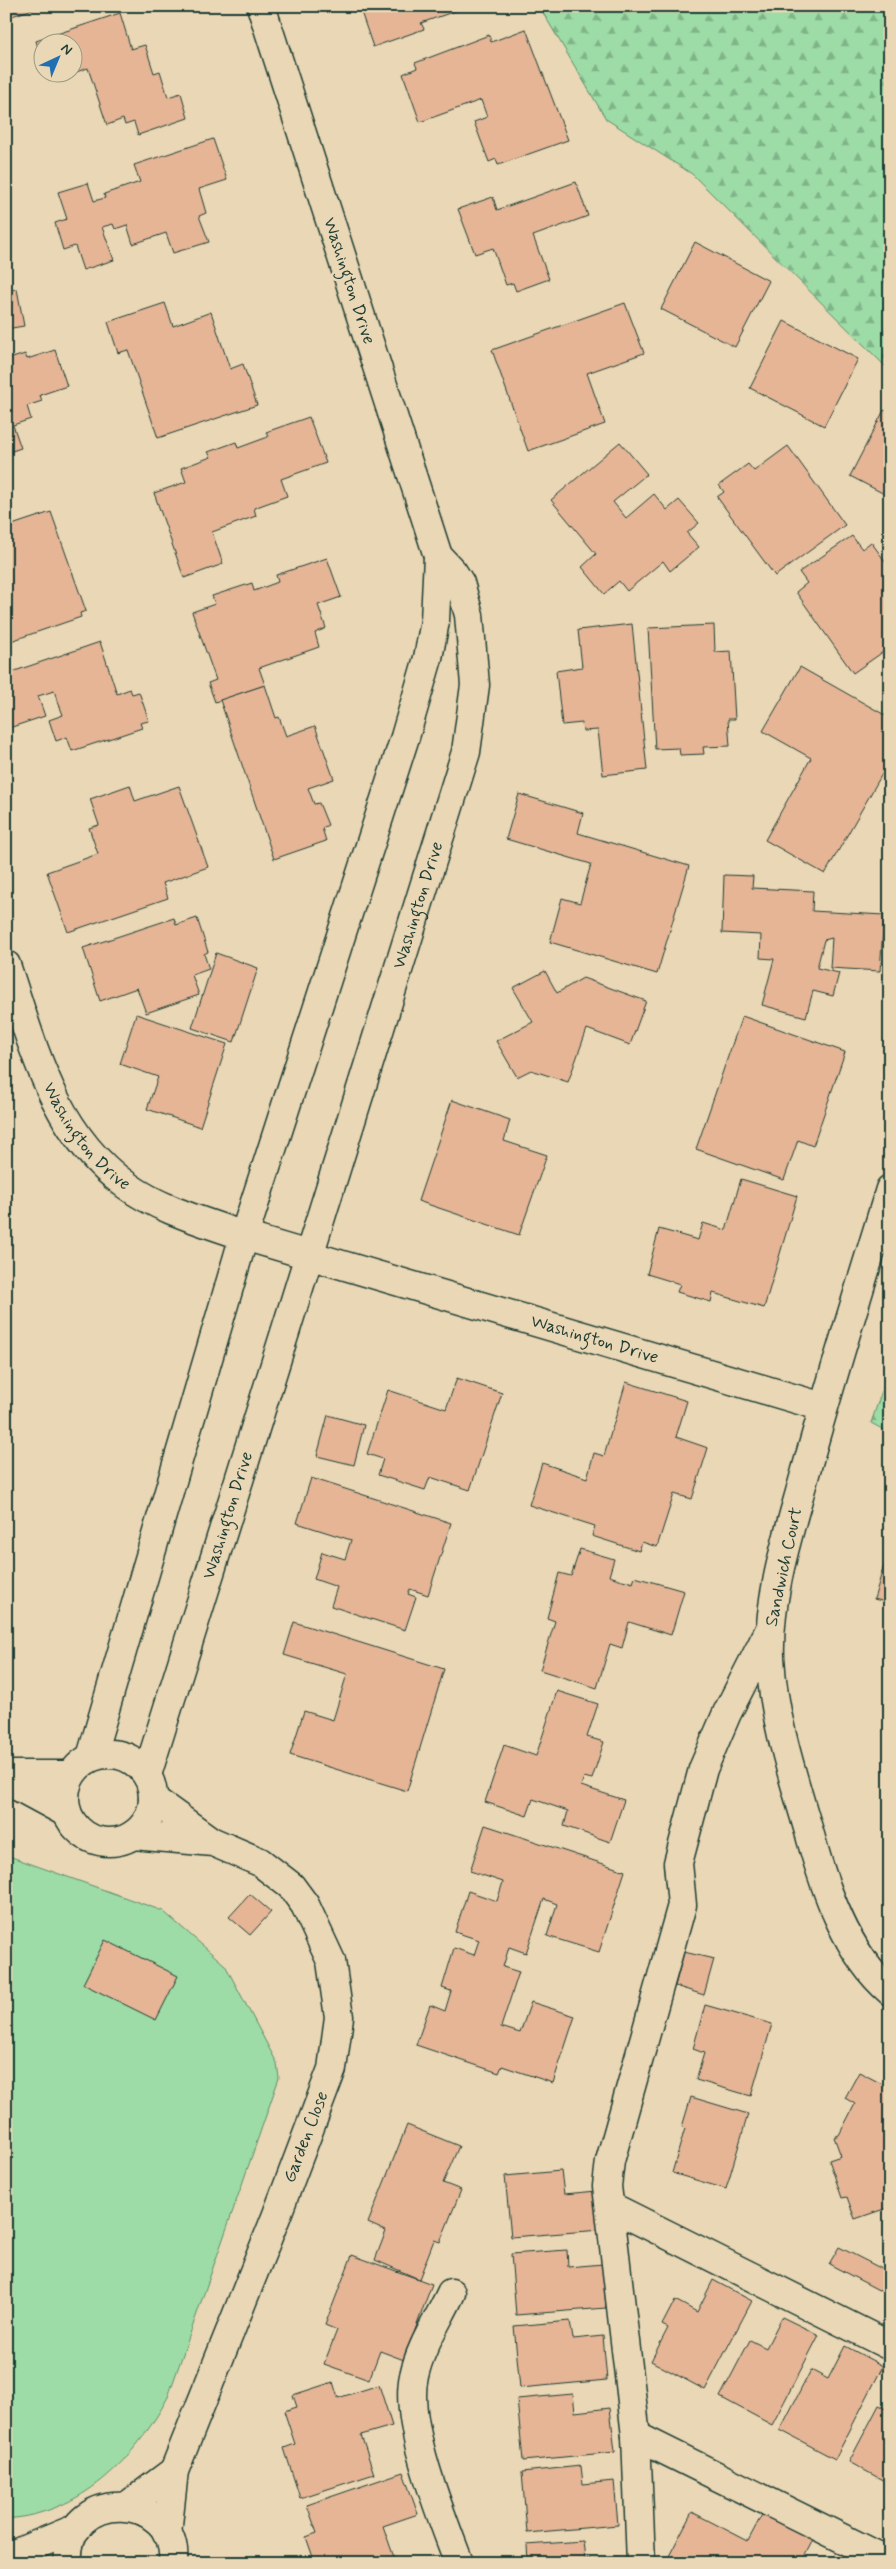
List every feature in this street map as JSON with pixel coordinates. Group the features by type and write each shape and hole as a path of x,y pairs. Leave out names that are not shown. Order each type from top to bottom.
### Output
{"street":[{"name":"Washington Drive","path":"91,1756 244,1236 337,952 428,658 435,621 438,556 261,6"},
{"name":"Washington Drive","path":"150,1787 309,1255 466,752 475,685 474,656 468,609 460,583 453,572 438,556"},
{"name":"Washington Drive","path":"6,965 41,1071 68,1124 83,1144 126,1185 147,1197 200,1221 244,1236 823,1407"},
{"name":"Sandwich Court","path":"890,1189 823,1407 788,1535 770,1629 771,1677 776,1708 815,1854 842,1925 854,1947 882,1984 890,1991"},
{"path":"641,2563 636,2436 607,2186 610,2161 682,1905 678,1863 703,1769 726,1712 770,1629"},
{"path":"101,1754 123,1756 133,1760 150,1787 151,1813 143,1826 133,1835 121,1841 94,1840 82,1834 73,1825 67,1813 64,1793 70,1775 79,1764 91,1756 101,1754"},
{"path":"6,1775 70,1775"},
{"path":"6,1780 67,1813"},
{"name":"Garden Close","path":"150,1787 213,1842"},
{"name":"Garden Close","path":"133,1835 213,1842 260,1862 298,1894 320,1935 331,1962 339,2017 332,2069 276,2217 174,2470"},
{"path":"610,2206 890,2346"},
{"path":"451,2293 417,2363 411,2392 413,2410 433,2494 459,2563"},
{"path":"636,2436 890,2562"},
{"path":"127,2506 174,2470"},
{"path":"167,2533 174,2470"},
{"path":"68,2563 68,2547 77,2528 90,2514 118,2505 127,2506 150,2515 167,2533 172,2546 173,2563"},
{"path":"21,2555 77,2528"}],"green space":[{"path":"539,6 890,6 890,371 692,174 606,119"},
{"path":"890,1367 890,1433 871,1423"},
{"path":"6,1855 163,1911 225,1965 277,2063 279,2078 168,2397 154,2420 122,2462 82,2494 59,2506 33,2515 6,2519"}],"building":[{"path":"6,6 42,6 6,18"},
{"path":"359,6 467,7 421,23 424,29 373,47"},
{"path":"120,13 131,49 145,45 154,73 160,71 168,97 181,93 188,118 138,135 134,122 125,125 123,119 107,125 88,68 82,70 82,32 63,32"},
{"path":"526,29 568,140 498,165 496,159 489,162 474,122 487,117 481,100 420,122 403,74 417,68 415,63 489,35 491,42"},
{"path":"213,139 227,180 199,189 206,213 199,216 209,242 173,253 166,233 133,244 127,225 115,229 113,224 102,227 114,260 83,270 75,246 63,250 55,223 67,219 58,192 88,183 94,201 105,198 104,194 140,182 134,165"},
{"path":"576,182 588,216 533,236 549,279 516,291 513,283 506,285 493,248 475,254 458,209 493,197 497,210"},
{"path":"695,242 769,281 735,347 661,309"},
{"path":"17,289 24,326 6,329 6,291"},
{"path":"165,303 173,326 211,312 230,369 243,364 257,405 158,438 128,350 118,353 108,322"},
{"path":"625,303 644,353 587,373 605,424 528,451 492,350"},
{"path":"784,321 858,359 824,426 750,388"},
{"path":"55,350 67,386 40,395 42,401 27,406 31,419 13,425 21,448 6,453 6,360 25,354 27,359"},
{"path":"884,410 890,413 890,497 850,476"},
{"path":"309,417 326,463 281,479 287,496 254,508 256,516 212,532 223,564 184,578 154,493 186,482 181,468 211,457 208,452 236,442 238,448 268,437 266,432"},
{"path":"620,442 647,474 613,502 626,518 654,494 667,510 679,500 699,523 687,533 699,547 670,571 663,561 627,591 619,581 604,594 582,567 596,554 551,500"},
{"path":"788,446 845,525 775,576 717,497 724,492 719,485 748,464 754,471"},
{"path":"51,512 86,611 80,613 81,617 8,642 6,636 6,527"},
{"path":"852,536 862,549 871,542 890,568 890,647 853,673 796,592 807,583 799,572"},
{"path":"327,558 341,597 318,605 326,628 315,633 319,647 259,668 265,685 215,702 208,683 216,680 192,612 215,604 212,596 252,583 254,591 278,582 276,575"},
{"path":"632,624 647,770 603,775 598,730 583,731 582,723 562,725 556,671 582,667 578,630"},
{"path":"714,625 715,652 731,651 735,719 728,719 730,746 703,747 704,754 680,755 679,748 655,749 648,628"},
{"path":"100,642 117,694 130,689 132,694 139,692 149,721 140,723 142,728 72,751 67,737 56,741 49,720 63,715 54,691 38,696 45,716 6,729 6,674"},
{"path":"800,667 890,718 890,760 825,874 765,840 811,758 763,731"},
{"path":"265,685 276,718 279,717 286,736 315,726 334,779 308,788 314,804 319,803 328,825 322,828 326,841 274,859 220,700"},
{"path":"130,785 135,801 179,786 208,867 163,883 168,898 68,932 47,872 98,854 89,828 99,825 90,799"},
{"path":"519,794 583,813 578,833 689,866 657,974 550,942 562,898 580,903 591,864 506,839"},
{"path":"724,875 753,876 752,888 813,891 812,911 884,915 880,971 830,968 832,938 824,940 817,968 839,973 833,996 813,991 806,1017 762,1005 774,959 760,958 761,935 722,933"},
{"path":"174,918 176,925 197,918 208,952 204,954 209,969 192,975 199,995 146,1013 137,988 100,1001 83,948"},
{"path":"216,953 258,968 234,1042 192,1028"},
{"path":"545,971 557,993 583,978 646,1001 630,1045 587,1029 568,1082 531,1070 517,1077 496,1041 533,1022 513,988"},
{"path":"136,1014 227,1044 200,1127 147,1109 158,1077 120,1064"},
{"path":"742,1016 845,1052 813,1146 798,1140 784,1180 696,1149"},
{"path":"452,1100 510,1120 504,1141 547,1155 519,1235 418,1201"},
{"path":"741,1179 797,1196 764,1308 713,1293 711,1302 677,1292 680,1284 647,1274 659,1229 698,1240 703,1223 726,1230"},
{"path":"457,1378 502,1393 470,1490 430,1477 425,1490 378,1475 383,1459 367,1454 388,1390 446,1409"},
{"path":"626,1382 687,1401 676,1437 708,1448 692,1499 674,1494 657,1547 642,1542 639,1551 592,1536 595,1526 529,1505 542,1463 587,1478 594,1453 604,1456"},
{"path":"328,1415 364,1425 354,1465 317,1456"},
{"path":"311,1478 451,1523 428,1595 410,1589 408,1594 416,1597 405,1630 331,1606 337,1587 314,1579 322,1552 345,1559 351,1540 297,1523"},
{"path":"890,1545 890,1603 874,1599"},
{"path":"580,1549 614,1559 609,1576 633,1583 635,1577 684,1591 671,1635 629,1622 622,1648 610,1644 597,1688 540,1670 555,1621 547,1618 559,1573 571,1576"},
{"path":"294,1622 444,1669 407,1791 290,1755 304,1711 333,1720 347,1674 284,1655"},
{"path":"557,1691 598,1704 587,1737 604,1742 592,1779 584,1777 581,1786 624,1800 610,1842 564,1826 568,1811 533,1799 527,1816 485,1802 504,1745 536,1756"},
{"path":"485,1825 625,1871 599,1952 547,1936 557,1904 544,1899 526,1953 509,1947 503,1967 519,1972 501,2027 520,2033 531,2002 575,2016 553,2083 502,2066 499,2073 416,2045 430,2005 445,2011 451,1991 442,1988 454,1948 474,1955 479,1940 455,1932 468,1891 497,1901 503,1882 470,1871"},
{"path":"250,1894 271,1912 250,1935 229,1917"},
{"path":"105,1940 178,1976 156,2020 83,1984"},
{"path":"684,1952 714,1959 704,1995 675,1986"},
{"path":"705,2005 772,2024 751,2096 696,2080 704,2053 693,2049"},
{"path":"859,2072 890,2088 890,2207 855,2219 847,2197 842,2198 829,2160 841,2156 834,2137 839,2135 855,2104 845,2098"},
{"path":"691,2097 748,2114 726,2189 672,2173 685,2128 682,2127"},
{"path":"407,2125 459,2146 443,2183 461,2190 440,2242 434,2240 419,2279 375,2260 386,2231 368,2223"},
{"path":"561,2171 564,2194 597,2191 601,2230 511,2237 505,2176"},
{"path":"839,2247 890,2273 890,2296 829,2264"},
{"path":"567,2250 568,2267 603,2264 606,2308 516,2315 511,2254"},
{"path":"352,2255 432,2284 404,2360 380,2351 369,2380 324,2364 337,2330 325,2325"},
{"path":"713,2280 752,2301 705,2390 651,2361 668,2328 662,2325 675,2300 697,2312"},
{"path":"782,2317 819,2335 772,2425 720,2397 750,2340 766,2348"},
{"path":"570,2321 573,2339 603,2336 607,2380 520,2388 514,2326"},
{"path":"845,2346 883,2366 835,2459 780,2430 811,2370 828,2379"},
{"path":"333,2382 338,2398 379,2385 392,2426 361,2435 374,2474 300,2498 284,2448 295,2444 284,2411 297,2407 293,2395"},
{"path":"573,2394 575,2412 610,2408 615,2452 523,2461 517,2399"},
{"path":"879,2405 890,2410 890,2484 849,2462"},
{"path":"581,2466 583,2484 614,2481 618,2525 527,2533 522,2472"},
{"path":"403,2472 418,2514 383,2526 396,2563 315,2563 306,2537 317,2533 307,2505"},
{"path":"765,2509 815,2536 801,2563 674,2563 667,2560 692,2512 748,2541"},
{"path":"583,2541 585,2559 619,2557 620,2563 528,2563 527,2545"}]}
